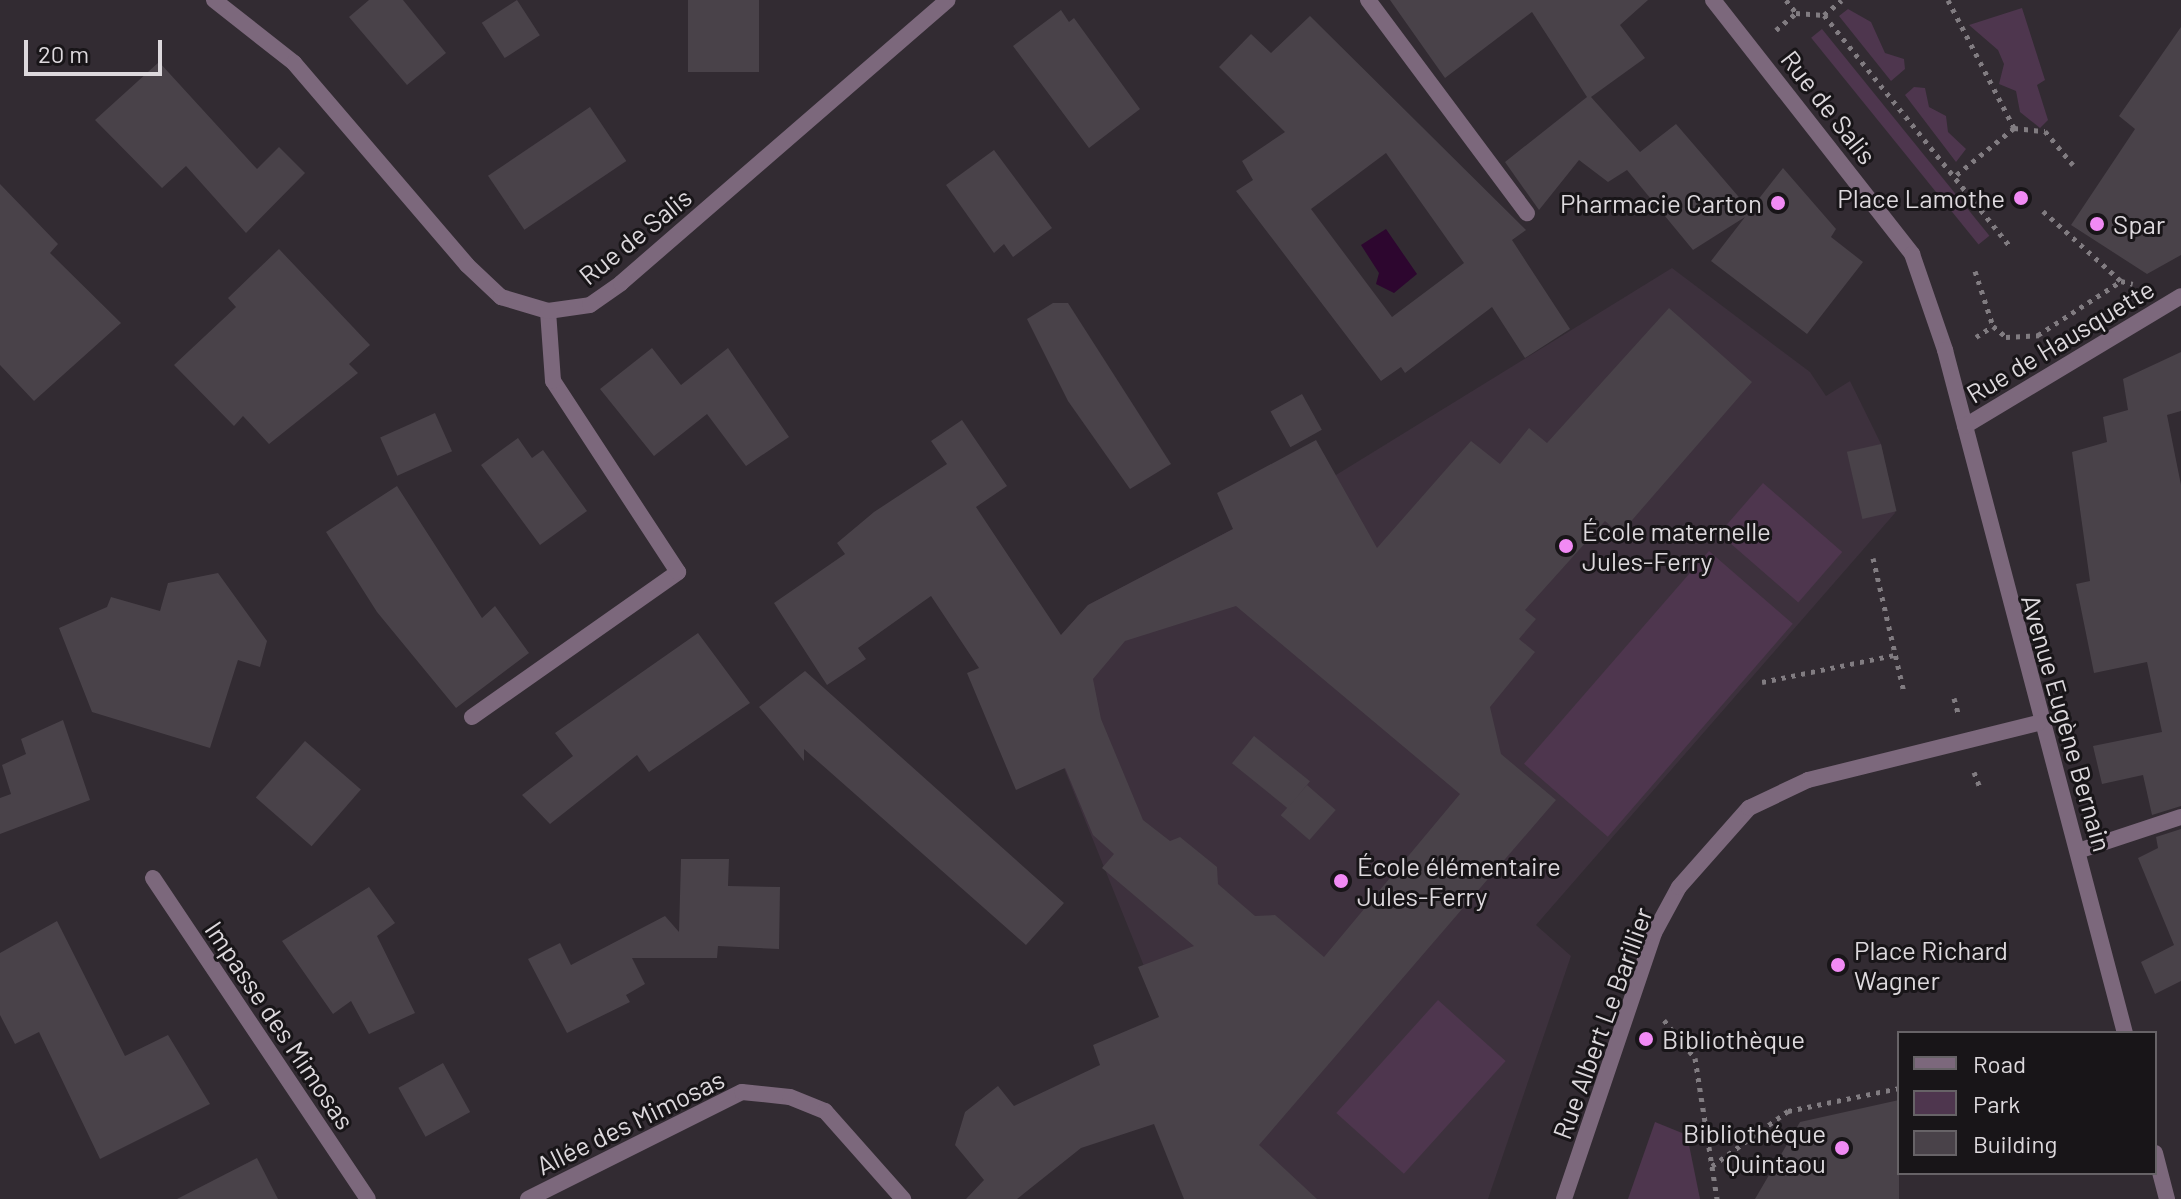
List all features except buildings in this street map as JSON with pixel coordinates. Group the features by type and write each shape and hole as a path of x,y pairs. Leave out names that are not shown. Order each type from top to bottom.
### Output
{"street":[{"name":"Rue de Salis","path":"214,0 294,63 467,265 501,297 548,311 590,305 621,283 948,0"},
{"path":"1368,0 1527,213"},
{"name":"Rue de Salis","path":"1714,0 1912,254 1965,426"},
{"name":"Rue de Hausquette","path":"1965,426 2181,296"},
{"path":"472,717 678,572 553,381 548,311"},
{"name":"Avenue Eugène Bernain","path":"1965,426 2038,723 2078,851 2124,1031"},
{"name":"Rue Albert Le Barillier","path":"1564,1199 1654,933 1679,887 1749,808 1808,780 2038,723"},
{"path":"2078,851 2181,817"},
{"name":"Impasse des Mimosas","path":"153,878 368,1199"},
{"name":"Allée des Mimosas","path":"528,1199 742,1092 790,1097 825,1111 903,1199"},
{"path":"2157,1161 2167,1199"}],"path":[{"path":"1786,0 1796,13"},
{"path":"1770,36 1796,13 1824,15 1842,0"},
{"path":"1948,0 2014,128"},
{"path":"1824,15 2009,245"},
{"path":"1954,177 2014,128 2045,131 2073,165"},
{"path":"2043,211 2121,281 2133,284"},
{"path":"1975,271 1993,326 2006,337 2038,335 2121,281"},
{"path":"1976,337 1993,326"},
{"path":"2038,335 2047,347"},
{"path":"1873,558 1904,692"},
{"path":"1762,682 1895,655"},
{"path":"1664,1020 1695,1058 1717,1199"},
{"path":"1712,1166 1788,1111 1897,1088"}],"shaded area":[{"path":"1386,229 1417,274 1394,293 1376,284 1379,273 1361,245"},
{"path":"1672,268 1810,372 1826,396 1850,381 1881,444 1895,513 1536,925 1571,956 1488,1199 1238,1199 1026,674 1088,605 1336,475"}],"green space":[{"path":"2022,8 2045,80 2037,85 2048,120 2040,128 2020,112 2016,91 1999,84 2004,64 1998,50 1969,25"},
{"path":"1848,9 1871,22 1885,53 1904,59 1905,69 1891,81 1839,16"},
{"path":"1822,29 1989,236 1979,245 1811,38"},
{"path":"1914,87 1925,88 1929,107 1946,116 1948,132 1966,149 1956,162 1905,95"},
{"path":"1763,483 1842,552 1798,602 1719,534"},
{"path":"1709,551 1793,624 1608,837 1524,764"},
{"path":"1438,1000 1506,1061 1404,1174 1336,1113"},
{"path":"1655,1122 1687,1135 1700,1199 1628,1199"}],"place":[{"name":"Place Lamothe","path":"2021,198"},
{"name":"Pharmacie Carton","path":"1778,203"},
{"name":"Spar","path":"2097,224"},
{"name":"École maternelle Jules-Ferry","path":"1566,546"},
{"name":"École élémentaire Jules-Ferry","path":"1341,881"},
{"name":"Place Richard Wagner","path":"1838,965"},
{"name":"Bibliothèque","path":"1646,1039"},
{"name":"Bibliothéque Quintaou","path":"1842,1148"}]}
